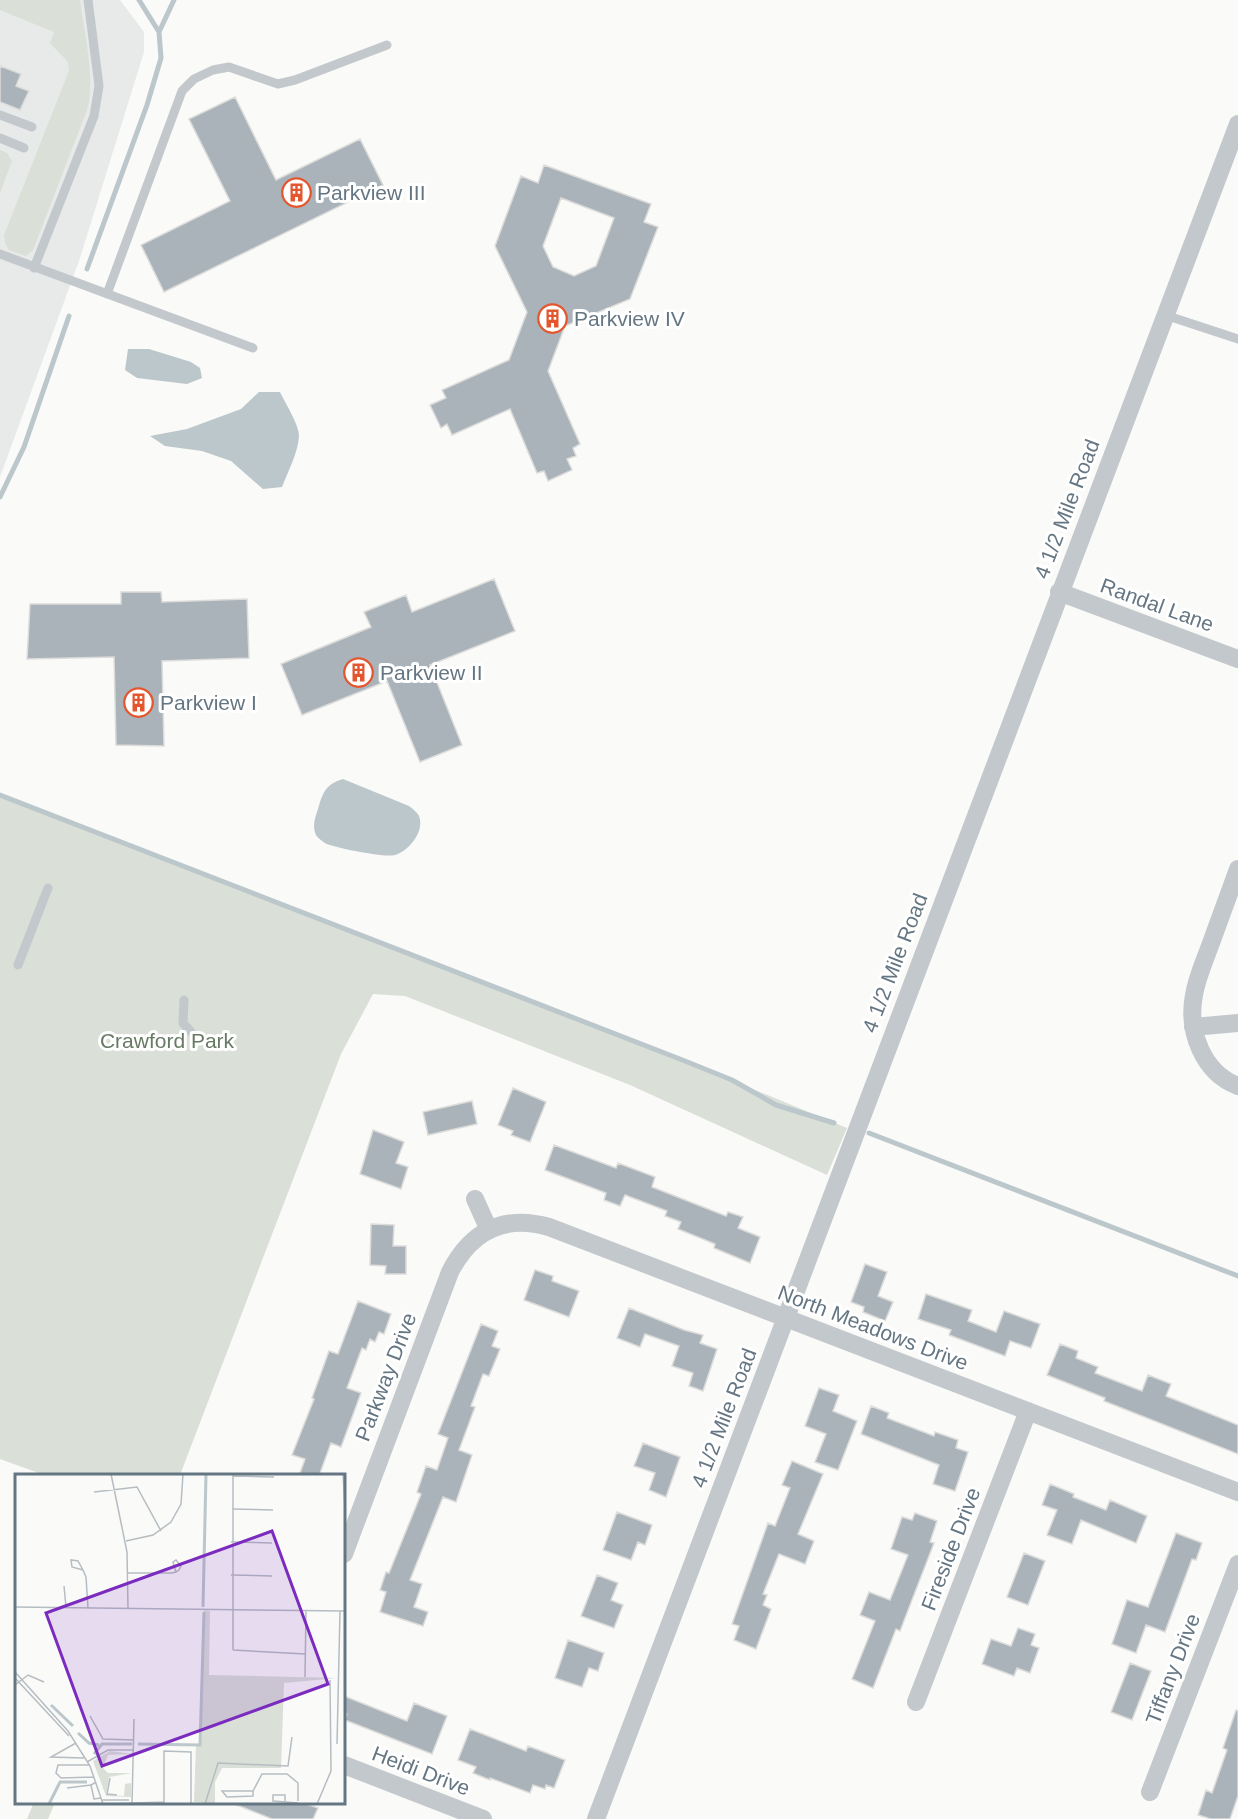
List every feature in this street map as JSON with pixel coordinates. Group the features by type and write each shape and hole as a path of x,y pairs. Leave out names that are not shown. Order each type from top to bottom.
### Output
{"street":[{"name":"4 1/2 Mile Road","path":"596,1819 1165,315 1232,160 1238,124"},
{"name":"Randal Lane","path":"1059,592 1238,659"},
{"path":"1238,869 1193,996 1193,1027 1201,1054 1213,1071 1225,1081 1238,1086"},
{"path":"1193,1027 1238,1023"},
{"path":"475,1199 489,1230"},
{"name":"North Meadows Drive","path":"489,1230 515,1222 549,1227 1238,1492"},
{"name":"Parkway Drive","path":"345,1551 450,1272 458,1256 472,1240 489,1230"},
{"name":"Fireside Drive","path":"916,1702 1028,1412"},
{"name":"Tiffany Drive","path":"1150,1792 1238,1564"},
{"name":"Heidi Drive","path":"345,1765 483,1819"}],"lane":[{"path":"34,268 94,116 99,86 88,0"},
{"path":"107,294 182,91 194,79 213,70 229,67 278,84 295,80 387,45"},
{"path":"0,115 32,127"},
{"path":"0,138 24,148"},
{"path":"0,254 253,348"},
{"path":"1165,315 1238,339"},
{"path":"18,965 48,888"},
{"path":"184,1000 183,1023 191,1032"}],"shaded area":[{"path":"0,0 120,0 144,32 144,52 79,261 0,477"},
{"path":"128,349 149,349 191,362 200,368 202,378 187,384 137,378 125,370"},
{"path":"259,392 280,392 298,431 297,449 282,487 263,489 231,461 202,451 165,446 150,436 187,429 241,409"},
{"path":"343,779 409,806 415,811 419,816 420,828 406,849 390,856 361,852 332,846 316,835 314,822 322,798 329,786"}],"green space":[{"path":"0,0 80,0 90,70 87,110 33,250 26,256 9,250 4,235 69,71 68,62 50,43 54,32 0,10"},
{"path":"0,150 7,153 12,161 0,193"},
{"name":"Crawford Park","path":"0,795 685,1061 847,1128 827,1175 630,1085 405,996 373,994 341,1054 180,1474 41,1474 0,1459"},
{"path":"33,1804 55,1804 48,1819 27,1819"}],"building":[{"path":"0,66 21,74 16,86 29,91 20,110 0,102"},
{"name":"Parkview III","path":"235,97 276,180 360,139 383,185 164,292 141,245 230,201 189,119"},
{"name":"Parkview IV","path":"544,165 651,204 644,222 658,227 630,299 565,326 548,371 580,444 573,448 576,456 567,459 572,470 548,481 544,471 537,473 510,409 452,435 447,424 441,428 430,405 446,398 442,390 509,360 527,312 495,246 521,176 538,183","holes":["561,198 614,218 596,266 574,276 553,267 543,246"]},
{"name":"Parkview II","path":"494,579 515,631 430,665 462,745 420,762 387,681 302,715 281,664 371,627 364,612 406,595 412,612"},
{"name":"Parkview I","path":"121,592 161,592 162,602 247,599 249,658 162,661 164,746 116,745 114,657 27,659 30,604 121,604"},
{"path":"513,1088 546,1102 530,1142 511,1135 513,1131 498,1125"},
{"path":"472,1101 477,1124 428,1135 423,1112"},
{"path":"373,1130 404,1142 396,1163 408,1167 401,1189 360,1174"},
{"path":"554,1145 616,1168 618,1163 655,1177 652,1187 726,1216 728,1212 743,1217 738,1228 760,1237 750,1263 714,1248 715,1244 678,1229 681,1222 665,1216 667,1211 625,1195 620,1206 604,1200 606,1193 545,1170"},
{"path":"371,1224 394,1225 393,1246 406,1246 406,1274 385,1274 386,1266 370,1265"},
{"path":"865,1264 887,1272 878,1296 893,1302 885,1321 863,1312 864,1307 851,1302"},
{"path":"535,1270 553,1276 552,1281 579,1291 569,1317 524,1300"},
{"path":"926,1294 972,1310 968,1321 996,1332 1004,1311 1040,1324 1031,1348 1010,1341 1005,1356 949,1335 951,1330 918,1319"},
{"path":"358,1301 391,1314 384,1334 379,1332 375,1342 370,1339 366,1350 362,1348 347,1388 361,1393 341,1447 331,1443 320,1474 300,1474 305,1459 292,1455 314,1399 312,1398 329,1351 338,1354"},
{"path":"629,1308 684,1330 703,1335 700,1343 717,1349 703,1391 689,1386 693,1373 672,1366 679,1346 645,1334 640,1347 617,1338"},
{"path":"481,1324 498,1331 492,1346 500,1349 489,1376 483,1374 471,1406 475,1407 459,1450 472,1455 456,1502 443,1497 410,1580 422,1584 414,1607 428,1612 423,1626 380,1612 386,1592 380,1590 421,1494 417,1492 426,1466 437,1470 448,1438 438,1434"},
{"path":"1060,1344 1078,1351 1076,1358 1098,1367 1095,1373 1142,1391 1148,1375 1171,1384 1166,1396 1238,1425 1238,1454 1104,1401 1105,1398 1047,1375"},
{"path":"819,1388 839,1395 833,1411 857,1421 838,1470 815,1462 826,1434 805,1426"},
{"path":"871,1406 889,1413 887,1418 934,1436 935,1432 958,1440 956,1448 968,1452 955,1491 933,1484 939,1465 861,1434"},
{"path":"643,1443 680,1457 666,1497 649,1490 655,1473 634,1466"},
{"path":"792,1461 823,1474 798,1534 814,1541 805,1564 779,1554 763,1594 767,1595 763,1605 771,1609 756,1649 734,1640 739,1626 732,1624 768,1523 775,1526 790,1488 782,1485"},
{"path":"1050,1484 1074,1494 1073,1497 1106,1510 1110,1500 1147,1516 1136,1543 1081,1520 1072,1544 1047,1535 1057,1510 1042,1505"},
{"path":"617,1512 652,1525 645,1545 638,1542 631,1560 603,1550"},
{"path":"915,1513 937,1521 930,1542 934,1543 900,1631 896,1629 873,1688 852,1679 875,1621 860,1615 869,1592 890,1600 908,1555 891,1549 902,1517 912,1520"},
{"path":"1176,1533 1202,1543 1196,1560 1192,1559 1165,1632 1146,1625 1136,1653 1112,1644 1127,1600 1148,1607"},
{"path":"1024,1553 1045,1561 1028,1605 1007,1597"},
{"path":"597,1575 618,1583 611,1600 623,1605 614,1628 581,1616"},
{"path":"1018,1628 1035,1634 1031,1645 1039,1648 1030,1673 1017,1668 1014,1676 982,1664 991,1639 1011,1646"},
{"path":"568,1640 604,1653 598,1671 589,1668 582,1687 555,1678"},
{"path":"1130,1663 1151,1671 1132,1720 1111,1712"},
{"path":"345,1696 407,1721 414,1703 447,1716 432,1754 345,1720 347,1714 345,1713"},
{"path":"1236,1710 1238,1711 1238,1796 1230,1819 1211,1819 1198,1815 1206,1790 1212,1793 1227,1750 1223,1748"},
{"path":"470,1729 526,1751 528,1746 565,1760 554,1788 546,1785 545,1789 533,1785 530,1793 473,1773 476,1767 458,1760"},
{"path":"234,1804 306,1804 318,1808 313,1819 272,1819"}],"waterway":[{"path":"87,269 147,105 161,58 159,32 139,0"},
{"path":"159,32 174,0"},
{"path":"0,497 24,447 69,316"},
{"path":"0,795 685,1061 732,1080 776,1105 834,1123"},
{"path":"869,1133 1238,1276"}],"place":[{"name":"Parkview III","path":"296,193"},
{"name":"Parkview IV","path":"553,319"},
{"name":"Parkview II","path":"359,673"},
{"name":"Parkview I","path":"139,703"}]}
